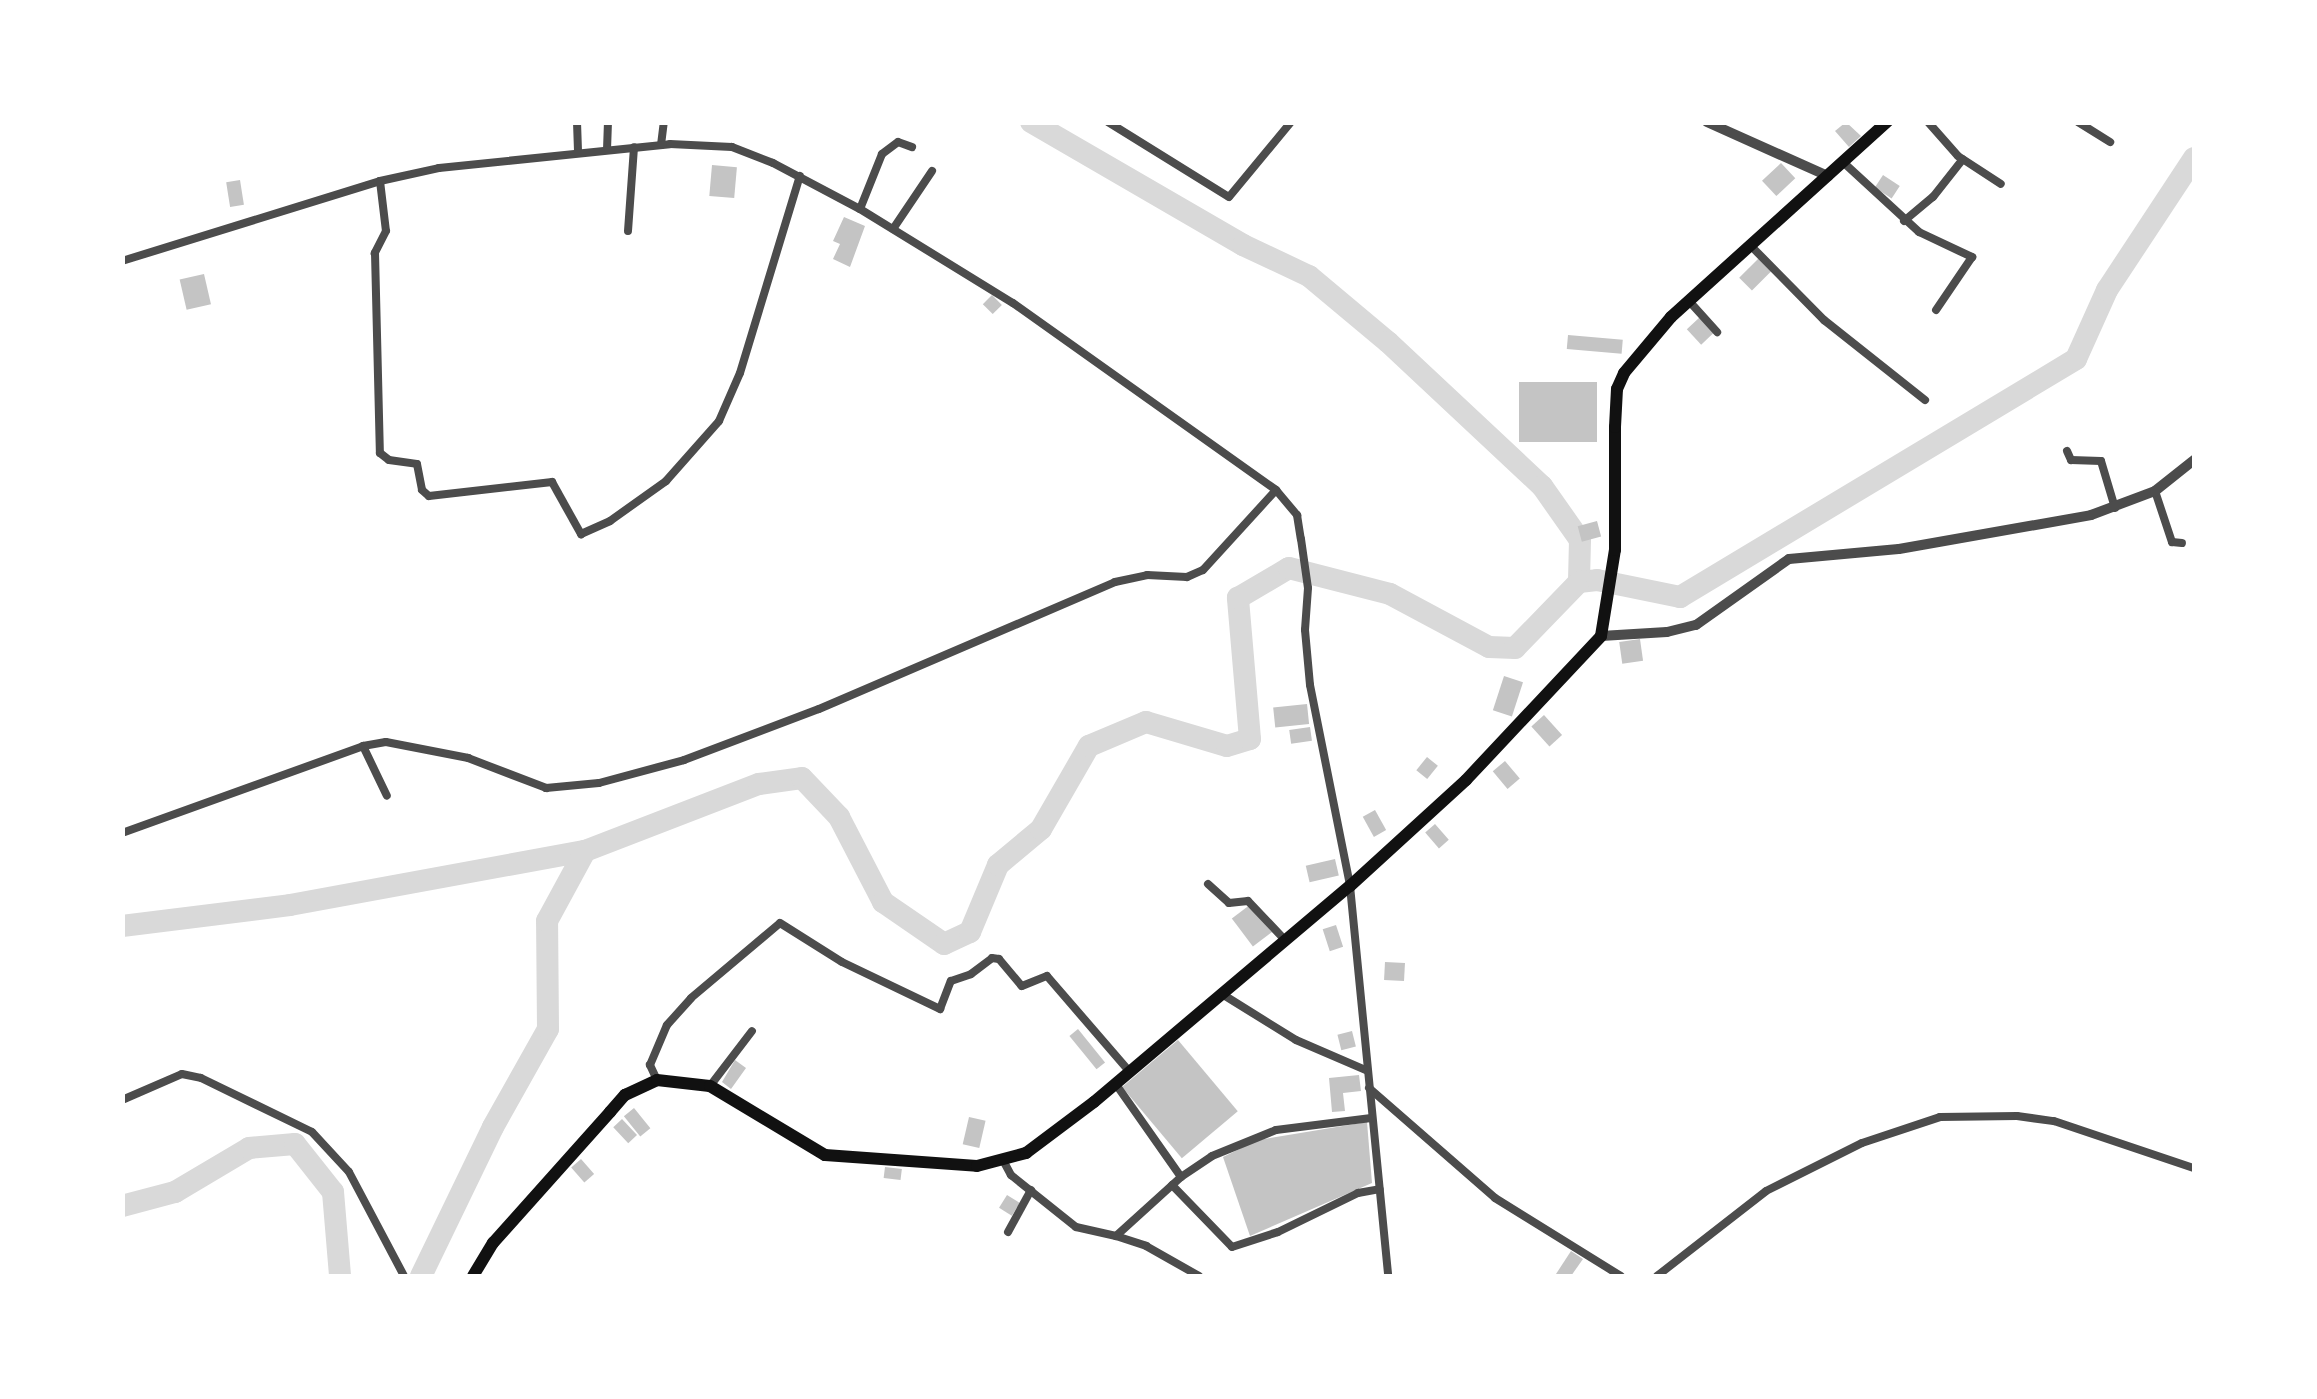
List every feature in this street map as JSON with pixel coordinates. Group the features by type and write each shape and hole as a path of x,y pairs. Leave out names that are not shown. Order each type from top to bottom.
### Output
{"main road":[{"path":"474,1276 493,1243 610,1112 625,1096 656,1080 710,1086 824,1155 984,1166 1004,1162 1042,1144 1350,886 1504,744 1603,629 1615,550 1617,389 1644,344 1888,122"}],"street":[{"path":"578,122 578,151"},
{"path":"608,122 608,150"},
{"path":"660,145 664,122"},
{"path":"1108,122 1230,197 1291,122"},
{"path":"1708,122 1828,176"},
{"path":"1928,122 1963,159 2000,184"},
{"path":"2078,122 2110,142"},
{"path":"860,209 882,154 898,142 912,147"},
{"path":"122,261 380,182 439,168 660,145 732,147 800,176 860,209 1013,303 1276,490 1297,516 1308,588 1305,630 1310,685 1350,886 1388,1276"},
{"path":"628,231 634,147"},
{"path":"1904,221 1932,197 1963,159"},
{"path":"1844,163 1904,221 1973,260 1936,310"},
{"path":"893,229 932,171"},
{"path":"380,182 386,231 375,253 380,453 390,460 418,464 424,495 428,496 552,482 581,534 610,521 666,481 719,421 740,373 800,176"},
{"path":"1752,247 1824,320 1925,400"},
{"path":"1689,302 1717,332"},
{"path":"2068,451 2071,460 2102,461 2115,508"},
{"path":"1603,629 1667,632 1696,625 1789,558 1899,549 2115,508 2155,490 2194,460"},
{"path":"122,834 363,746 398,742 468,758 546,788 599,783 639,773 819,709 1115,582 1147,575 1187,577 1203,570 1276,490"},
{"path":"2155,490 2172,542 2182,542"},
{"path":"363,746 387,796"},
{"path":"1208,884 1229,903 1248,901 1284,939"},
{"path":"656,1080 650,1065 668,1025 684,1004 780,924 842,962 940,1009 951,982 971,974 992,958 1022,986 1048,976 1128,1071"},
{"path":"1221,994 1296,1040 1368,1071"},
{"path":"710,1086 752,1031"},
{"path":"122,1100 182,1074 201,1078 312,1132 349,1172 404,1276"},
{"path":"1115,1083 1181,1177"},
{"path":"1369,1088 1495,1198 1621,1276"},
{"path":"1657,1276 1748,1203 1784,1181 1862,1143 1940,1117 2017,1116 2054,1121 2194,1168"},
{"path":"1116,1236 1181,1177 1212,1156 1276,1130 1371,1118"},
{"path":"1004,1162 1011,1175 1076,1227 1116,1236 1161,1253 1198,1276"},
{"path":"1172,1185 1232,1246 1278,1232 1358,1193 1380,1189"},
{"path":"1008,1232 1031,1190"}],"building":[{"path":"1846,122 1861,136 1849,147 1835,131"},
{"path":"1781,163 1795,178 1776,196 1762,181"},
{"path":"712,165 737,167 734,198 709,196"},
{"path":"1883,175 1900,186 1892,198 1875,188"},
{"path":"240,180 244,205 230,207 226,182"},
{"path":"844,217 865,226 850,267 833,259 840,244 833,241"},
{"path":"1759,258 1772,271 1752,291 1739,278"},
{"path":"204,274 211,304 187,310 180,280"},
{"path":"992,295 1002,305 993,314 983,304"},
{"path":"1700,317 1714,332 1701,345 1687,329"},
{"path":"1568,335 1623,340 1622,354 1567,349"},
{"path":"1519,382 1597,382 1597,442 1519,442"},
{"path":"1597,521 1601,536 1582,542 1578,526"},
{"path":"1640,639 1643,661 1622,664 1619,642"},
{"path":"1504,676 1523,682 1512,716 1493,710"},
{"path":"1307,704 1309,724 1275,727 1273,708"},
{"path":"1544,715 1562,735 1549,746 1531,726"},
{"path":"1310,727 1312,741 1291,744 1289,730"},
{"path":"1427,757 1438,766 1427,779 1416,770"},
{"path":"1505,761 1520,779 1508,789 1493,771"},
{"path":"1375,810 1386,830 1374,837 1363,817"},
{"path":"1435,824 1449,840 1439,848 1425,833"},
{"path":"1335,859 1339,876 1310,882 1306,866"},
{"path":"1251,904 1272,932 1253,946 1232,918"},
{"path":"1336,925 1343,947 1330,951 1323,929"},
{"path":"1385,962 1405,963 1404,981 1384,980"},
{"path":"1078,1029 1105,1062 1097,1069 1069,1036"},
{"path":"1352,1031 1356,1047 1341,1050 1337,1035"},
{"path":"1178,1040 1238,1111 1182,1158 1122,1087"},
{"path":"735,1060 746,1068 731,1089 722,1082"},
{"path":"1359,1075 1361,1091 1343,1093 1345,1111 1332,1112 1329,1078"},
{"path":"634,1108 650,1128 640,1136 624,1116"},
{"path":"969,1117 986,1121 979,1148 963,1144"},
{"path":"622,1119 637,1135 628,1143 613,1127"},
{"path":"1367,1122 1372,1183 1250,1236 1223,1157 1258,1140"},
{"path":"581,1159 594,1174 584,1183 571,1168"},
{"path":"885,1167 902,1169 901,1180 884,1178"},
{"path":"1007,1195 1020,1203 1012,1216 999,1208"},
{"path":"1571,1251 1583,1259 1571,1276 1556,1274"}],"waterway":[{"path":"1031,122 1243,245 1309,276 1388,342 1542,486 1580,540 1579,582"},
{"path":"122,926 290,905 585,851 759,784 802,778 839,817 883,902 944,944 970,932 998,865 1041,829 1089,746 1146,722 1227,746 1250,739 1238,598 1289,568 1390,594 1489,647 1515,648 1579,582 1597,580 1680,597 2076,359 2107,290 2194,158"},
{"path":"421,1276 493,1127 548,1029 547,921 585,851"},
{"path":"122,1206 175,1192 249,1148 295,1144 333,1192 340,1276"}]}
